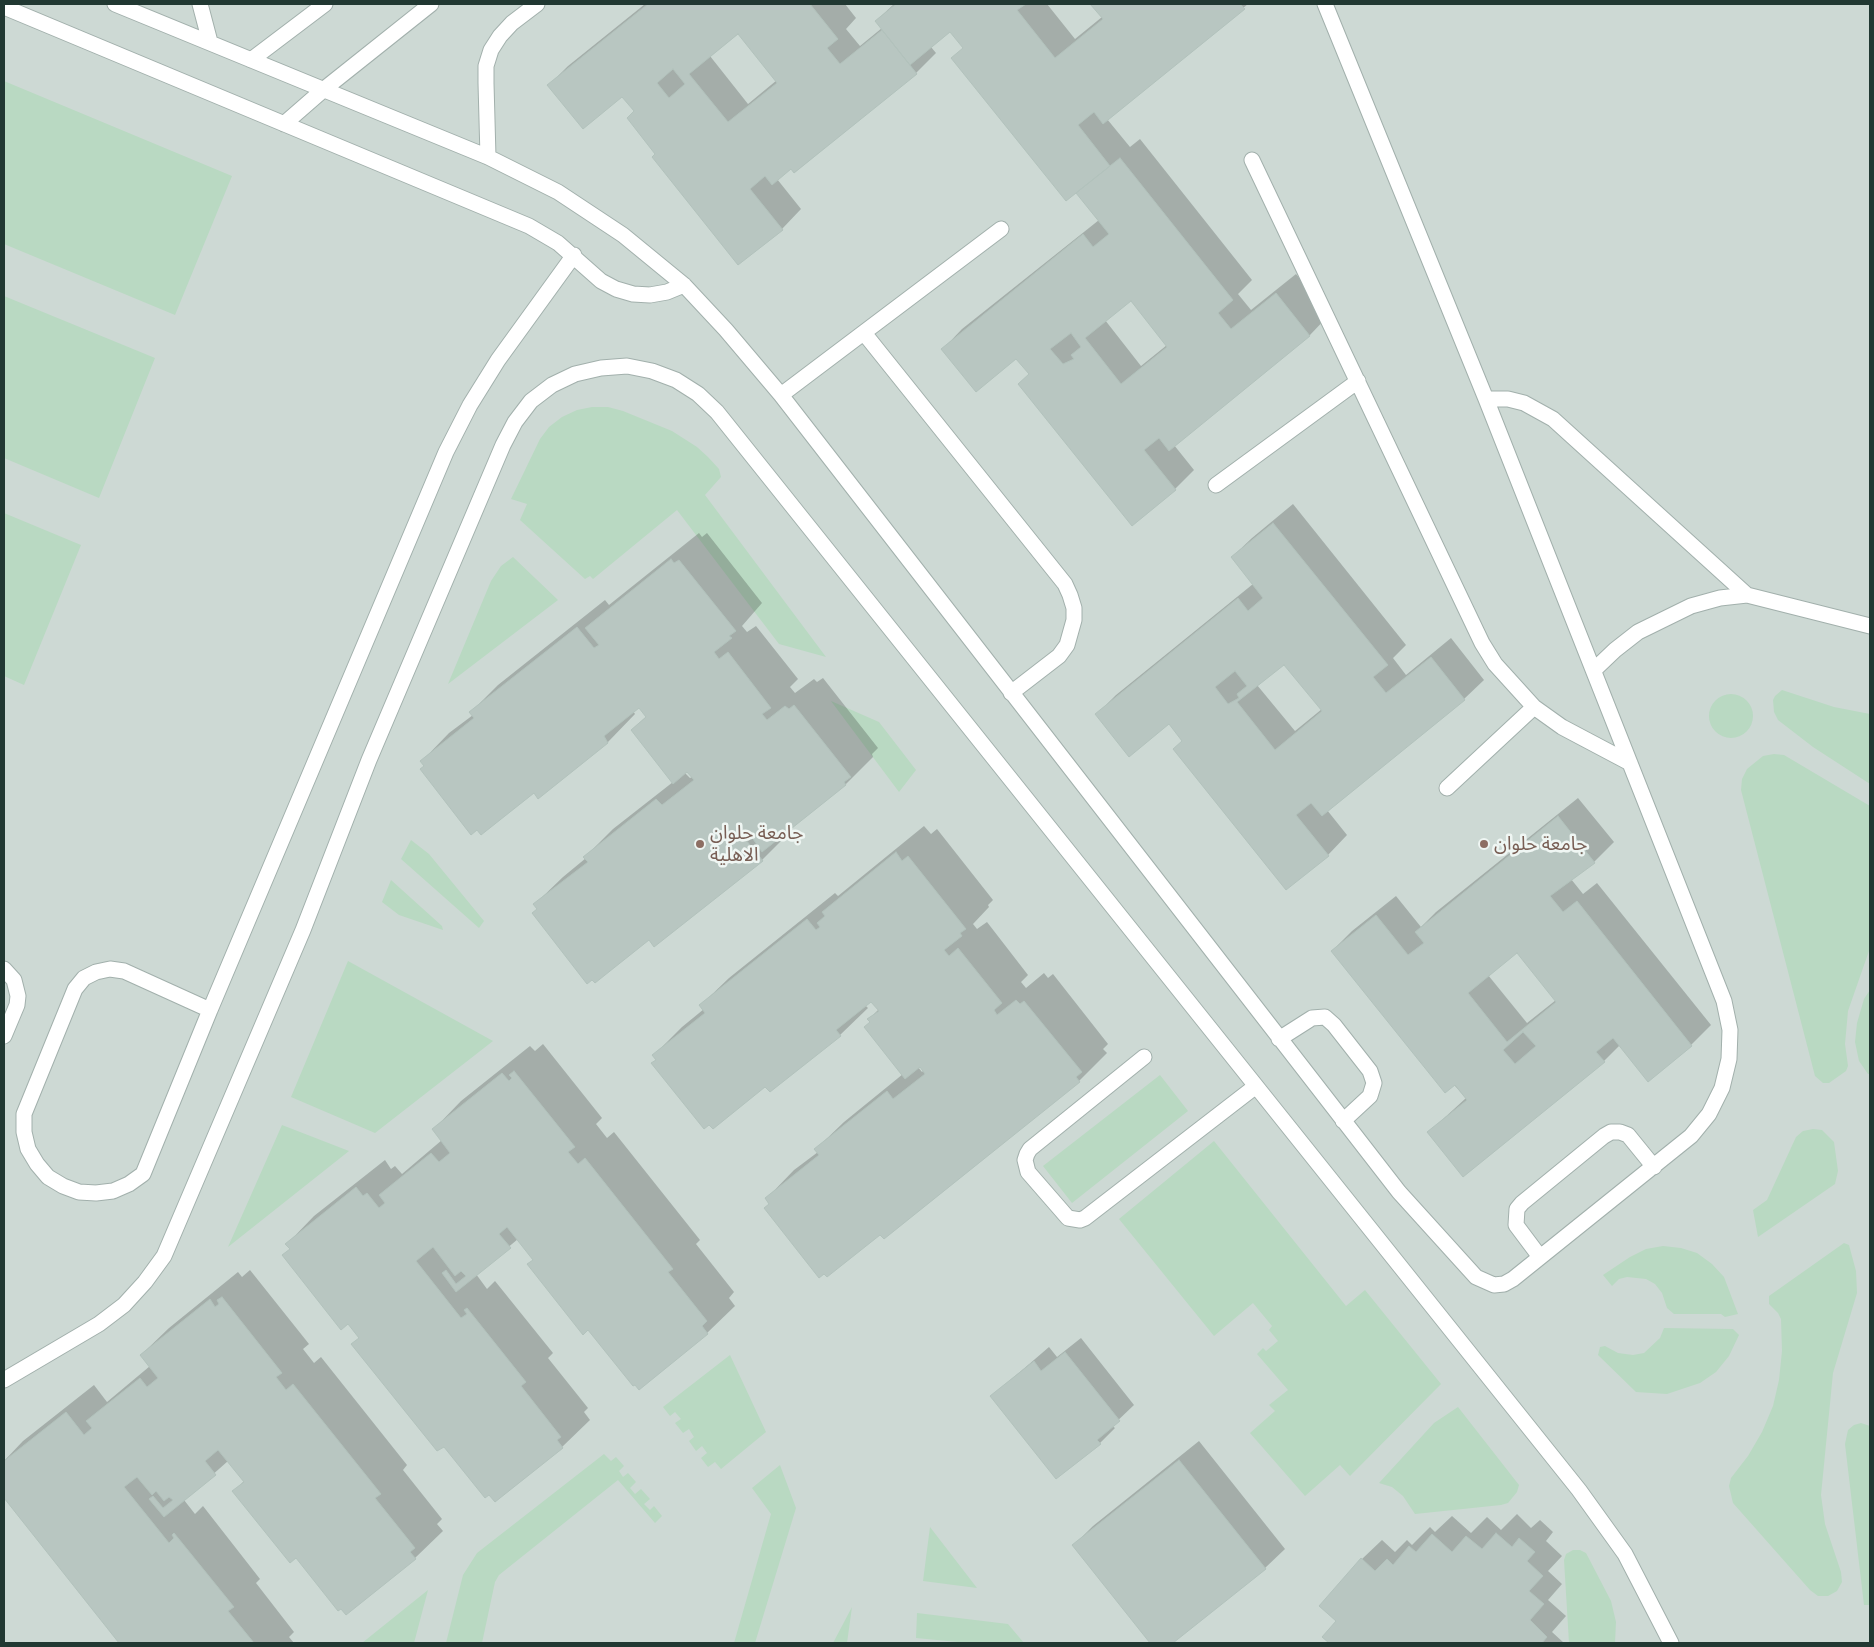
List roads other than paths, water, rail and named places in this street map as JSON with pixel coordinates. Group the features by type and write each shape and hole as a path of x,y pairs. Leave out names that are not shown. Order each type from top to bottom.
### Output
{"lane":[{"path":"115,4 488,157 558,192 623,235 684,286 726,330 780,395 1399,1192 1476,1277 1494,1285 1504,1284 1691,1136 1709,1114 1722,1088 1729,1059 1730,1030 1724,1001 1594,670 1326,4"},
{"path":"200,4 210,42"},
{"path":"251,60 325,4"},
{"path":"284,124 323,90 431,4"},
{"path":"488,157 486,66 500,36 512,23 537,4"},
{"path":"4,8 529,226 551,238 574,255 601,282 616,289 633,294 650,295 684,286"},
{"path":"1252,160 1482,643 1495,664 1510,683 1534,707 1562,727 1630,763"},
{"path":"780,395 1001,229"},
{"path":"210,1010 124,971 96,972 84,978 75,989 24,1114 24,1132 28,1149 36,1164 48,1177 71,1189 96,1194 113,1191 129,1184 142,1174 446,452 470,405 498,360 574,255"},
{"path":"864,333 1065,584 1070,595 1074,608 1074,620 1067,645 1059,656 1011,693"},
{"path":"4,1380 99,1324 124,1305 145,1282 164,1256 284,975 369,760 502,444 515,422 531,401 552,385 601,368 627,366 652,371 676,380 698,394 717,412 1603,1521 1644,1588 1670,1643"},
{"path":"1216,485 1358,381"},
{"path":"1486,399 1508,399 1524,403 1553,419 1747,595"},
{"path":"1594,670 1638,632 1664,617 1710,601 1747,595 1870,626"},
{"path":"1447,788 1534,707"},
{"path":"4,969 14,980 18,996 17,1005 4,1036"},
{"path":"1280,1039 1312,1018 1324,1017 1330,1020 1370,1071 1374,1084 1370,1096 1343,1121"},
{"path":"1144,1057 1026,1154 1025,1167 1028,1172 1068,1218 1080,1220 1085,1218 1256,1086"},
{"path":"1540,1257 1516,1226 1517,1209 1604,1136 1611,1132 1628,1135 1654,1167"}],"place":[{"name":"جامعة حلوان الاهلية","path":"700,844"},
{"name":"جامعة حلوان","path":"1484,844"}]}
